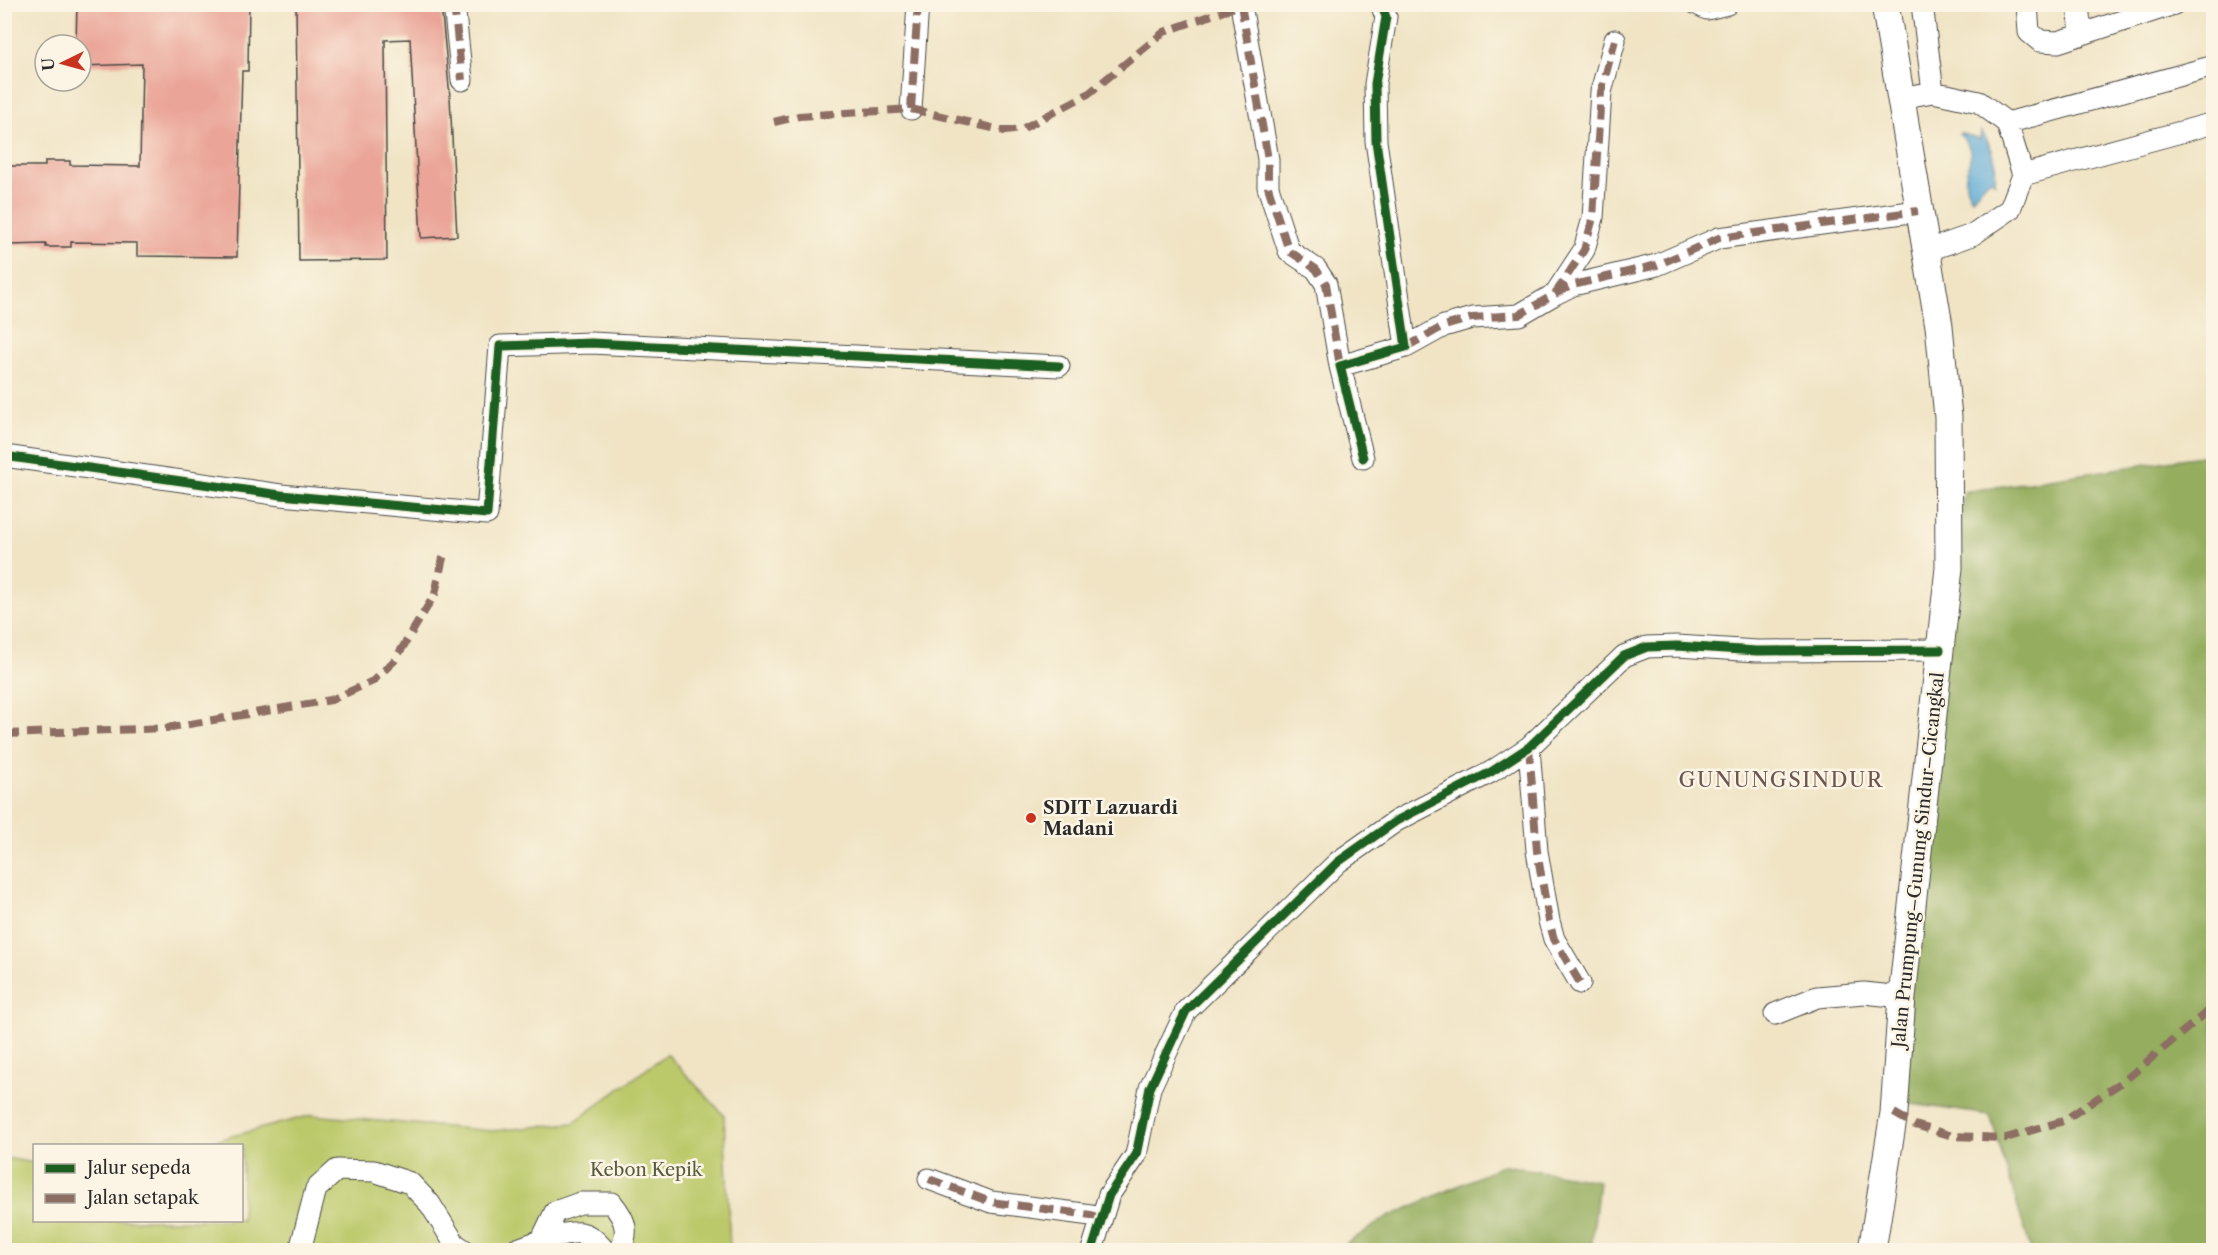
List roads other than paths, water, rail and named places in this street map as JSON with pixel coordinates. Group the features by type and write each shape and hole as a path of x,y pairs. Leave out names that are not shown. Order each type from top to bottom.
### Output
{"main road":[{"name":"Jalan Prumpung–Gunung Sindur–Cicangkal","path":"1872,1251 1894,1113 1902,997 1949,568 1948,417 1940,326 1918,211 1885,4"}],"street":[{"path":"454,4 462,80"},
{"path":"911,109 918,4"},
{"path":"1381,4 1386,17 1374,84 1376,141 1406,347"},
{"path":"1697,4 1707,9 1727,4"},
{"path":"1922,4 1933,92"},
{"path":"2027,4 2030,32 2040,41 2058,42 2174,4"},
{"path":"2078,4 2081,35"},
{"path":"1241,5 1268,159 1268,187 1289,252 1316,269 1326,284 1340,366 1363,458"},
{"path":"1555,294 1584,250 1593,218 1601,92 1615,40"},
{"path":"2007,123 2214,66"},
{"path":"1900,98 1933,92 1979,102 2007,123 2023,176 2010,209 1972,235 1926,250"},
{"path":"2023,176 2214,123"},
{"path":"1340,366 1406,347 1444,326 1472,318 1519,315 1572,285 1657,265 1719,238 1918,211"},
{"path":"4,456 281,495 487,514 500,346 591,343 1059,366"},
{"path":"1092,1251 1109,1195 1136,1155 1150,1088 1186,1011 1338,862 1396,821 1491,772 1529,747 1624,656 1647,647 1677,646 1757,651 1940,650"},
{"path":"1529,747 1538,851 1549,921 1554,939 1580,983"},
{"path":"1775,1014 1817,997 1864,993 1902,997"},
{"path":"300,1251 315,1189 337,1170 374,1171 410,1183 430,1204 455,1244 464,1251"},
{"path":"929,1179 991,1202 1091,1215 1101,1219"},
{"path":"542,1239 555,1212 580,1203 612,1203 623,1216 627,1239 620,1251"},
{"path":"515,1251 542,1239 581,1233 595,1240 604,1251"}],"water":[{"path":"1981,131 1994,156 1995,183 1990,179 1972,198 1965,180 1970,151 1967,143 1959,134 1980,139"}],"place":[{"name":"SDIT Lazuardi Madani","path":"1031,818"}],"district":[{"name":"GUNUNGSINDUR","path":"1781,779"}],"park label":[{"name":"Kebon Kepik","path":"646,1170"}]}
